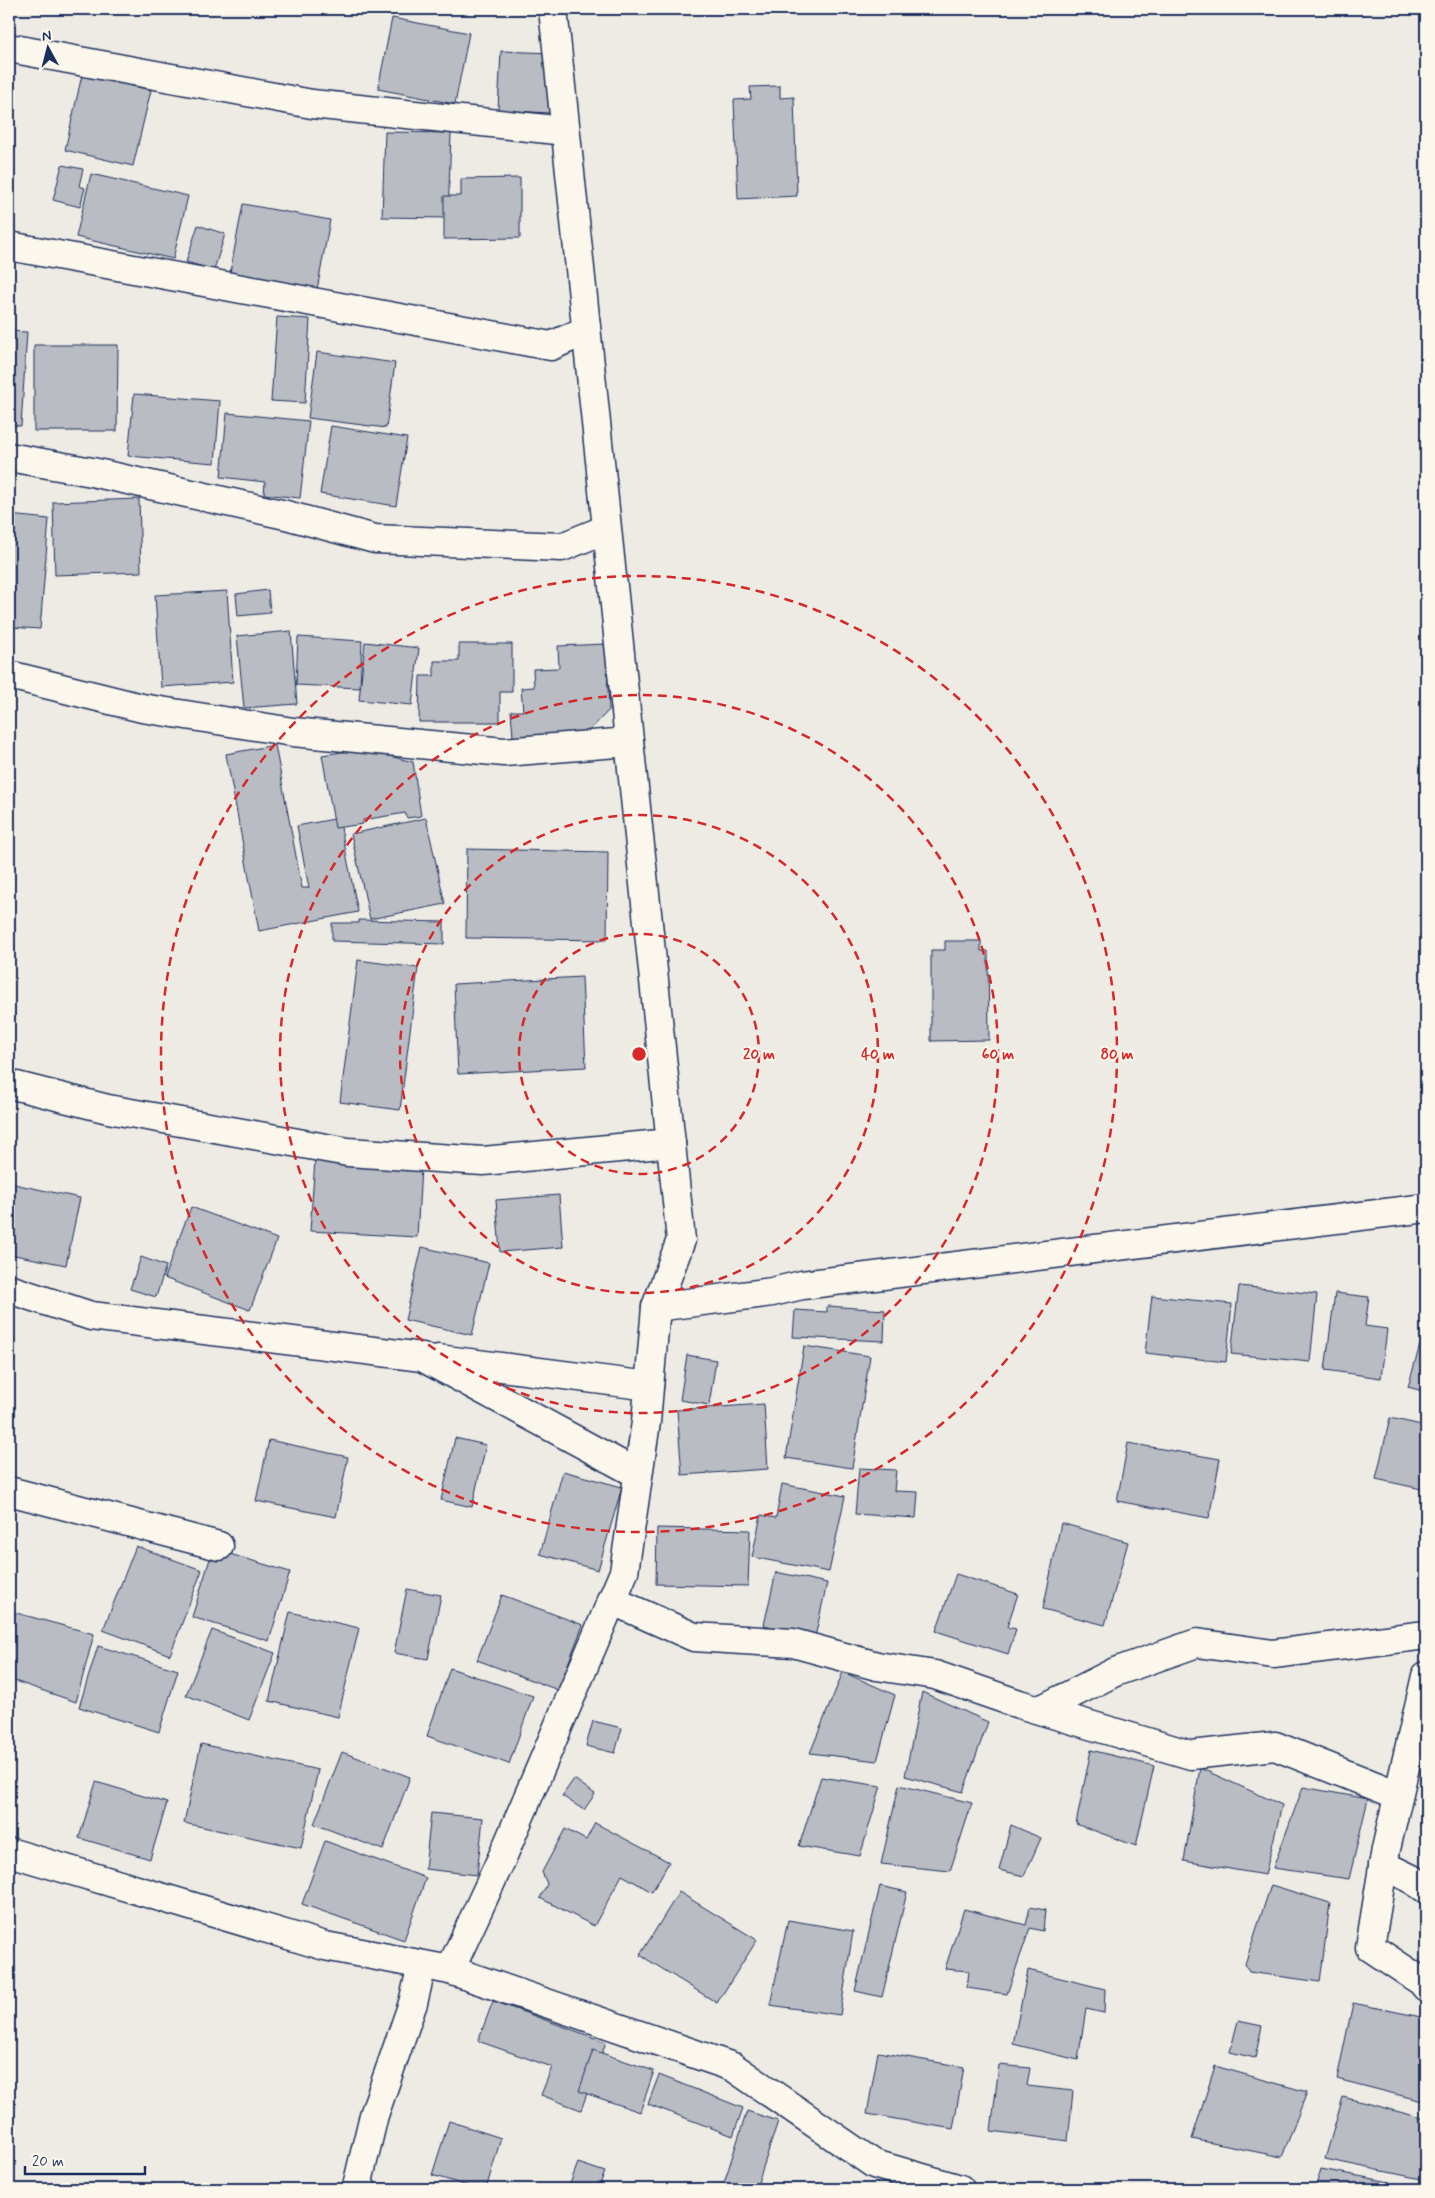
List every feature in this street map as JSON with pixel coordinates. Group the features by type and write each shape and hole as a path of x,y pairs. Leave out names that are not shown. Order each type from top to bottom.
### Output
{"street":[{"path":"450,1970 502,1858 624,1572 649,1386 656,1307 681,1240 553,9"},
{"path":"9,48 312,104 565,131"},
{"path":"9,246 552,346 586,331"},
{"path":"9,457 92,472 286,515 375,539 562,548 606,529"},
{"path":"9,675 142,708 293,732 504,752 629,742"},
{"path":"9,1084 108,1109 348,1152 483,1161 670,1143"},
{"path":"656,1307 772,1292 802,1285 1426,1208"},
{"path":"9,1289 92,1316 649,1386"},
{"path":"422,1357 638,1474"},
{"path":"9,1491 218,1546"},
{"path":"611,1600 694,1637 793,1643 877,1666 936,1675 1040,1710 1191,1754 1275,1746 1398,1795"},
{"path":"1040,1710 1115,1672 1197,1642 1273,1654 1426,1635"},
{"path":"1426,1676 1383,1866 1370,1947 1421,1981 1426,1987"},
{"path":"9,1852 325,1946 450,1970 733,2066 874,2164 960,2189"},
{"path":"1383,1866 1412,1878 1426,1890"},
{"path":"362,2189 357,2186 374,2115 413,2003 422,1965"}],"building":[{"path":"392,18 469,33 455,104 378,89"},
{"path":"501,51 552,53 549,113 498,110"},
{"path":"82,75 151,90 133,166 65,150"},
{"path":"780,86 780,98 794,97 797,196 738,199 734,100 751,99 750,87"},
{"path":"385,132 451,133 448,218 382,217"},
{"path":"62,165 83,169 79,186 85,188 80,207 53,200"},
{"path":"91,174 188,196 173,259 76,237"},
{"path":"520,178 520,238 444,239 444,196 461,196 461,179"},
{"path":"243,204 330,220 316,295 229,278"},
{"path":"198,225 225,234 214,270 186,262"},
{"path":"277,317 310,319 305,403 271,401"},
{"path":"9,331 27,332 21,426 9,425"},
{"path":"34,345 118,345 117,431 34,431"},
{"path":"317,352 395,363 386,428 308,418"},
{"path":"134,394 220,401 215,463 128,456"},
{"path":"227,413 309,421 300,498 264,494 265,482 221,477"},
{"path":"331,426 407,438 396,506 320,494"},
{"path":"139,499 141,572 55,575 53,502"},
{"path":"9,515 49,519 40,629 9,627"},
{"path":"268,590 270,613 238,616 236,594"},
{"path":"227,591 233,682 161,687 155,595"},
{"path":"291,631 297,704 244,708 237,636"},
{"path":"298,637 362,641 360,688 296,685"},
{"path":"365,642 419,648 412,705 359,700"},
{"path":"459,644 512,644 512,692 500,692 500,722 419,722 420,676 434,676 434,661 459,661"},
{"path":"606,644 609,710 586,734 513,737 511,711 523,711 521,688 534,687 533,669 559,668 558,646"},
{"path":"275,745 302,888 309,888 297,826 339,818 358,912 259,931 226,754"},
{"path":"361,749 413,762 421,816 407,818 405,813 363,820 363,824 335,828 322,755"},
{"path":"426,818 445,904 370,919 351,834"},
{"path":"467,849 608,852 607,940 466,938"},
{"path":"359,920 444,922 444,944 332,941 332,923 359,923"},
{"path":"945,941 981,941 981,951 988,951 989,1040 931,1041 931,950 945,950"},
{"path":"358,960 418,968 400,1110 340,1102"},
{"path":"582,977 586,1067 458,1074 454,984"},
{"path":"315,1160 421,1168 417,1237 310,1231"},
{"path":"9,1183 80,1198 66,1265 9,1254"},
{"path":"559,1195 563,1247 500,1252 496,1200"},
{"path":"191,1207 277,1239 250,1310 164,1278"},
{"path":"422,1247 489,1263 472,1335 405,1320"},
{"path":"141,1257 166,1266 156,1297 130,1289"},
{"path":"1239,1286 1317,1294 1310,1362 1231,1354"},
{"path":"1335,1293 1369,1297 1365,1326 1387,1329 1381,1378 1325,1370"},
{"path":"1152,1296 1232,1304 1226,1362 1145,1353"},
{"path":"827,1306 885,1310 884,1341 793,1337 795,1310 827,1312"},
{"path":"1426,1324 1426,1392 1408,1387"},
{"path":"804,1346 870,1356 852,1468 786,1458"},
{"path":"687,1355 716,1360 709,1405 680,1400"},
{"path":"764,1404 768,1469 682,1475 677,1410"},
{"path":"1390,1418 1426,1426 1426,1490 1376,1479"},
{"path":"455,1438 486,1445 472,1507 441,1500"},
{"path":"269,1440 348,1457 336,1517 256,1501"},
{"path":"1128,1443 1220,1459 1209,1518 1117,1501"},
{"path":"859,1468 896,1470 894,1491 918,1492 916,1518 855,1514"},
{"path":"563,1471 622,1487 598,1570 540,1554"},
{"path":"782,1484 845,1496 829,1572 752,1557 761,1515 776,1518"},
{"path":"1061,1523 1128,1542 1105,1625 1043,1609"},
{"path":"657,1528 750,1530 748,1586 656,1584"},
{"path":"136,1546 202,1570 170,1655 103,1630"},
{"path":"213,1549 290,1572 269,1641 192,1617"},
{"path":"776,1572 827,1583 815,1637 764,1625"},
{"path":"956,1574 1018,1594 1007,1627 1016,1629 1008,1654 936,1631"},
{"path":"407,1589 441,1595 428,1659 394,1653"},
{"path":"502,1595 583,1625 558,1690 477,1660"},
{"path":"9,1611 94,1634 76,1702 9,1679"},
{"path":"290,1612 359,1628 338,1717 269,1701"},
{"path":"212,1630 275,1653 249,1720 186,1695"},
{"path":"98,1646 178,1670 159,1732 79,1707"},
{"path":"450,1668 533,1696 509,1764 427,1736"},
{"path":"843,1672 895,1695 877,1761 810,1753"},
{"path":"922,1692 988,1722 963,1792 905,1776"},
{"path":"593,1721 622,1728 615,1753 586,1746"},
{"path":"201,1744 318,1770 301,1848 184,1823"},
{"path":"1091,1750 1154,1766 1136,1846 1076,1824"},
{"path":"342,1752 410,1777 383,1850 314,1824"},
{"path":"1200,1768 1282,1805 1265,1875 1184,1861"},
{"path":"821,1777 881,1786 860,1856 799,1846"},
{"path":"574,1779 595,1794 584,1810 562,1796"},
{"path":"96,1782 167,1803 150,1859 79,1838"},
{"path":"899,1785 972,1803 950,1871 881,1864"},
{"path":"1303,1787 1368,1799 1349,1879 1273,1868"},
{"path":"431,1813 483,1818 477,1875 425,1869"},
{"path":"595,1823 669,1862 652,1892 622,1875 594,1926 540,1898 547,1884 542,1872 565,1829 586,1840"},
{"path":"1011,1825 1041,1838 1024,1876 999,1870"},
{"path":"325,1841 426,1878 404,1940 302,1904"},
{"path":"1271,1885 1330,1903 1320,1982 1249,1972 1245,1964"},
{"path":"880,1886 907,1892 882,1997 855,1991"},
{"path":"679,1892 757,1940 717,2003 640,1955"},
{"path":"1030,1907 1045,1910 1043,1931 1030,1928 1007,1994 967,1988 969,1971 945,1969 964,1909 1026,1925"},
{"path":"788,1920 853,1931 840,2015 770,2005"},
{"path":"1028,1970 1105,1989 1104,2013 1086,2009 1078,2060 1013,2044"},
{"path":"493,2001 606,2042 581,2110 541,2095 552,2067 478,2041"},
{"path":"1353,2003 1426,2018 1426,2102 1337,2079"},
{"path":"1238,2021 1262,2026 1255,2058 1230,2052"},
{"path":"593,2050 654,2071 640,2112 579,2091"},
{"path":"878,2052 964,2067 953,2129 867,2114"},
{"path":"999,2065 1030,2068 1027,2086 1073,2091 1068,2141 991,2131"},
{"path":"1215,2066 1307,2092 1282,2157 1192,2139"},
{"path":"659,2075 743,2108 733,2136 648,2104"},
{"path":"1343,2097 1426,2119 1426,2180 1325,2159"},
{"path":"747,2111 778,2121 756,2189 722,2189"},
{"path":"449,2121 501,2138 486,2189 477,2189 432,2175"},
{"path":"578,2163 605,2172 598,2189 568,2189"},
{"path":"1321,2169 1390,2182 1388,2189 1315,2189"}]}
